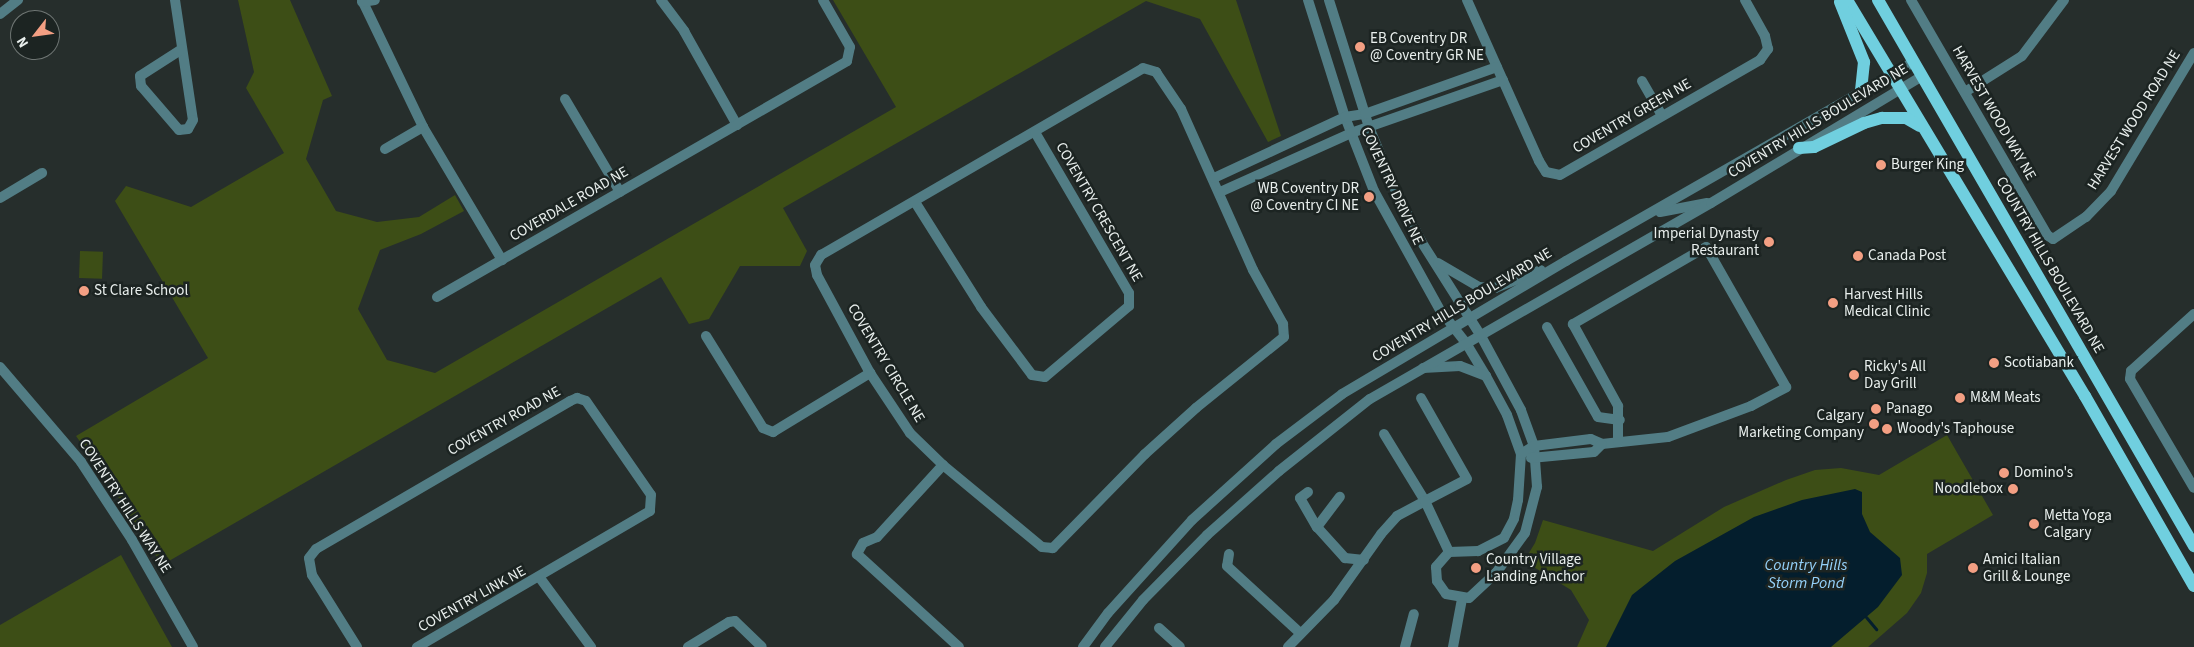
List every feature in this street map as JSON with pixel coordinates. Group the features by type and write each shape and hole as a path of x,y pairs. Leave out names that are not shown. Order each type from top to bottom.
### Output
{"main road":[{"path":"1840,0 1864,62 1861,93"},
{"path":"1847,0 1920,126 2074,379 2194,586"},
{"name":"COUNTRY HILLS BOULEVARD NE","path":"1878,0 2194,546"},
{"path":"1799,148 1814,147 1864,123 1882,118 1906,118 1920,126"}],"street":[{"path":"0,14 18,0"},
{"path":"175,0 193,120 188,129 179,130 141,86 140,76 182,49"},
{"path":"362,1 375,0"},
{"path":"662,0 684,31 737,125"},
{"name":"COVERDALE ROAD NE","path":"362,1 423,127 502,260 847,61 850,47 823,0"},
{"name":"COVENTRY DRIVE NE","path":"1308,0 1350,133 1374,191 1405,251 1486,376 1507,415 1521,454"},
{"name":"COVENTRY DRIVE NE","path":"1329,0 1365,114 1392,183 1434,261 1481,336 1521,410 1534,446 1536,487 1525,533 1496,573 1475,594 1462,599"},
{"name":"COVENTRY GREEN NE","path":"1468,0 1539,161 1546,172 1560,175 1760,60 1768,48 1766,36 1745,0"},
{"name":"HARVEST WOOD WAY NE","path":"1911,0 2047,235 2053,239"},
{"path":"1965,92 2022,56 2064,0"},
{"name":"HARVEST WOOD ROAD NE","path":"2053,239 2086,217 2111,190 2194,53"},
{"name":"COVENTRY HILLS BOULEVARD NE","path":"1082,647 1108,613 1192,520 1276,444 1342,394 1566,261 1914,62"},
{"path":"1214,178 1345,118 1365,114 1497,67"},
{"name":"COVENTRY CIRCLE NE","path":"1143,68 1156,72 1181,109 1214,178 1253,270 1284,324 1284,338 1277,346 1196,408 1132,467 1053,548 1042,547 943,465 910,433 870,373 817,275 815,265 821,255 1035,132 1143,68"},
{"name":"COVENTRY HILLS BOULEVARD NE","path":"1105,647 1143,600 1207,535 1272,477 1370,399 1420,368 1481,336 1711,203 1799,148 1922,76"},
{"path":"1220,192 1350,133 1503,80"},
{"path":"1642,81 1662,115"},
{"path":"565,99 620,192"},
{"path":"384,149 423,127"},
{"name":"COVENTRY CRESCENT NE","path":"915,202 981,307 1032,375 1045,377 1129,306 1129,293 1035,132"},
{"path":"0,198 42,172"},
{"path":"1647,215 1711,203"},
{"path":"1521,454 1534,446 1591,440 1602,444 1668,437 1751,406 1786,387 1706,247 1573,324 1618,406 1620,420 1618,442"},
{"path":"437,297 502,260"},
{"path":"1434,261 1479,288 1495,288 1566,261"},
{"path":"2194,314 2131,371 2130,379 2194,488"},
{"path":"1547,327 1598,417 1620,420"},
{"path":"706,336 762,428 773,432 870,373"},
{"path":"1420,368 1460,366 1486,376"},
{"name":"COVENTRY HILLS WAY NE","path":"0,368 81,462 132,540 193,647"},
{"name":"COVENTRY ROAD NE","path":"357,647 312,575 309,558 316,549 577,398 586,401 621,450 650,495 652,505 645,515 540,578"},
{"path":"1288,647 1299,632 1334,600 1364,560 1380,534 1397,516 1466,479 1421,398"},
{"path":"1384,434 1425,501 1448,552"},
{"path":"1521,454 1536,460 1594,452 1602,444"},
{"path":"1453,647 1462,599 1446,594 1437,581 1436,567 1448,552 1478,551 1504,538 1514,519 1518,500 1521,454"},
{"path":"943,465 877,536 863,543 857,554 959,647"},
{"path":"1308,492 1300,498 1317,526 1345,558 1364,560"},
{"path":"1317,526 1340,497"},
{"path":"1229,554 1227,566 1299,632"},
{"path":"540,578 591,647"},
{"name":"COVENTRY LINK NE","path":"418,647 540,578"},
{"path":"1405,647 1414,614"},
{"path":"688,647 729,622 735,621 762,647"},
{"path":"1159,628 1180,647"}],"green space":[{"path":"238,0 290,0 332,96 323,100 306,159 336,211 377,222 419,217 455,195 464,211 421,234 380,250 358,309 387,360 435,373 896,107 833,0 1236,0 1281,136 1268,142 1200,19 1146,1 783,208 807,251 800,266 740,266 709,319 689,324 661,277 162,565 104,475 76,436 208,358 115,201 126,186 191,207 284,153 246,88 254,72"},
{"path":"80,251 103,252 102,279 79,278"},
{"path":"1947,435 1993,515 1927,554 1927,573 1921,593 1907,613 1868,647 1577,647 1589,620 1571,590 1524,561 1535,543 1543,520 1653,551 1724,507 1786,480 1815,470 1841,468 1879,475"},
{"path":"121,555 172,647 0,647 0,625"}],"water":[{"name":"Country Hills Storm Pond","path":"1855,489 1862,492 1862,514 1870,532 1900,558 1902,575 1878,607 1831,647 1606,647 1632,595 1675,561 1754,517 1802,500"}],"waterway":[{"path":"1866,617 1876,629"}],"place":[{"name":"EB Coventry DR @ Coventry GR NE","path":"1360,47"},
{"name":"Burger King","path":"1881,165"},
{"name":"WB Coventry DR @ Coventry CI NE","path":"1369,197"},
{"name":"Imperial Dynasty Restaurant","path":"1769,242"},
{"name":"Canada Post","path":"1858,256"},
{"name":"St Clare School","path":"84,291"},
{"name":"Harvest Hills Medical Clinic","path":"1833,303"},
{"name":"Scotiabank","path":"1994,363"},
{"name":"Ricky's All Day Grill","path":"1854,375"},
{"name":"M&M Meats","path":"1960,398"},
{"name":"Panago","path":"1876,409"},
{"name":"Calgary Marketing Company","path":"1874,424"},
{"name":"Woody's Taphouse","path":"1887,429"},
{"name":"Domino's","path":"2004,473"},
{"name":"Noodlebox","path":"2013,489"},
{"name":"Metta Yoga Calgary","path":"2034,524"},
{"name":"Country Village Landing Anchor","path":"1476,568"},
{"name":"Amici Italian Grill & Lounge","path":"1973,568"}]}
